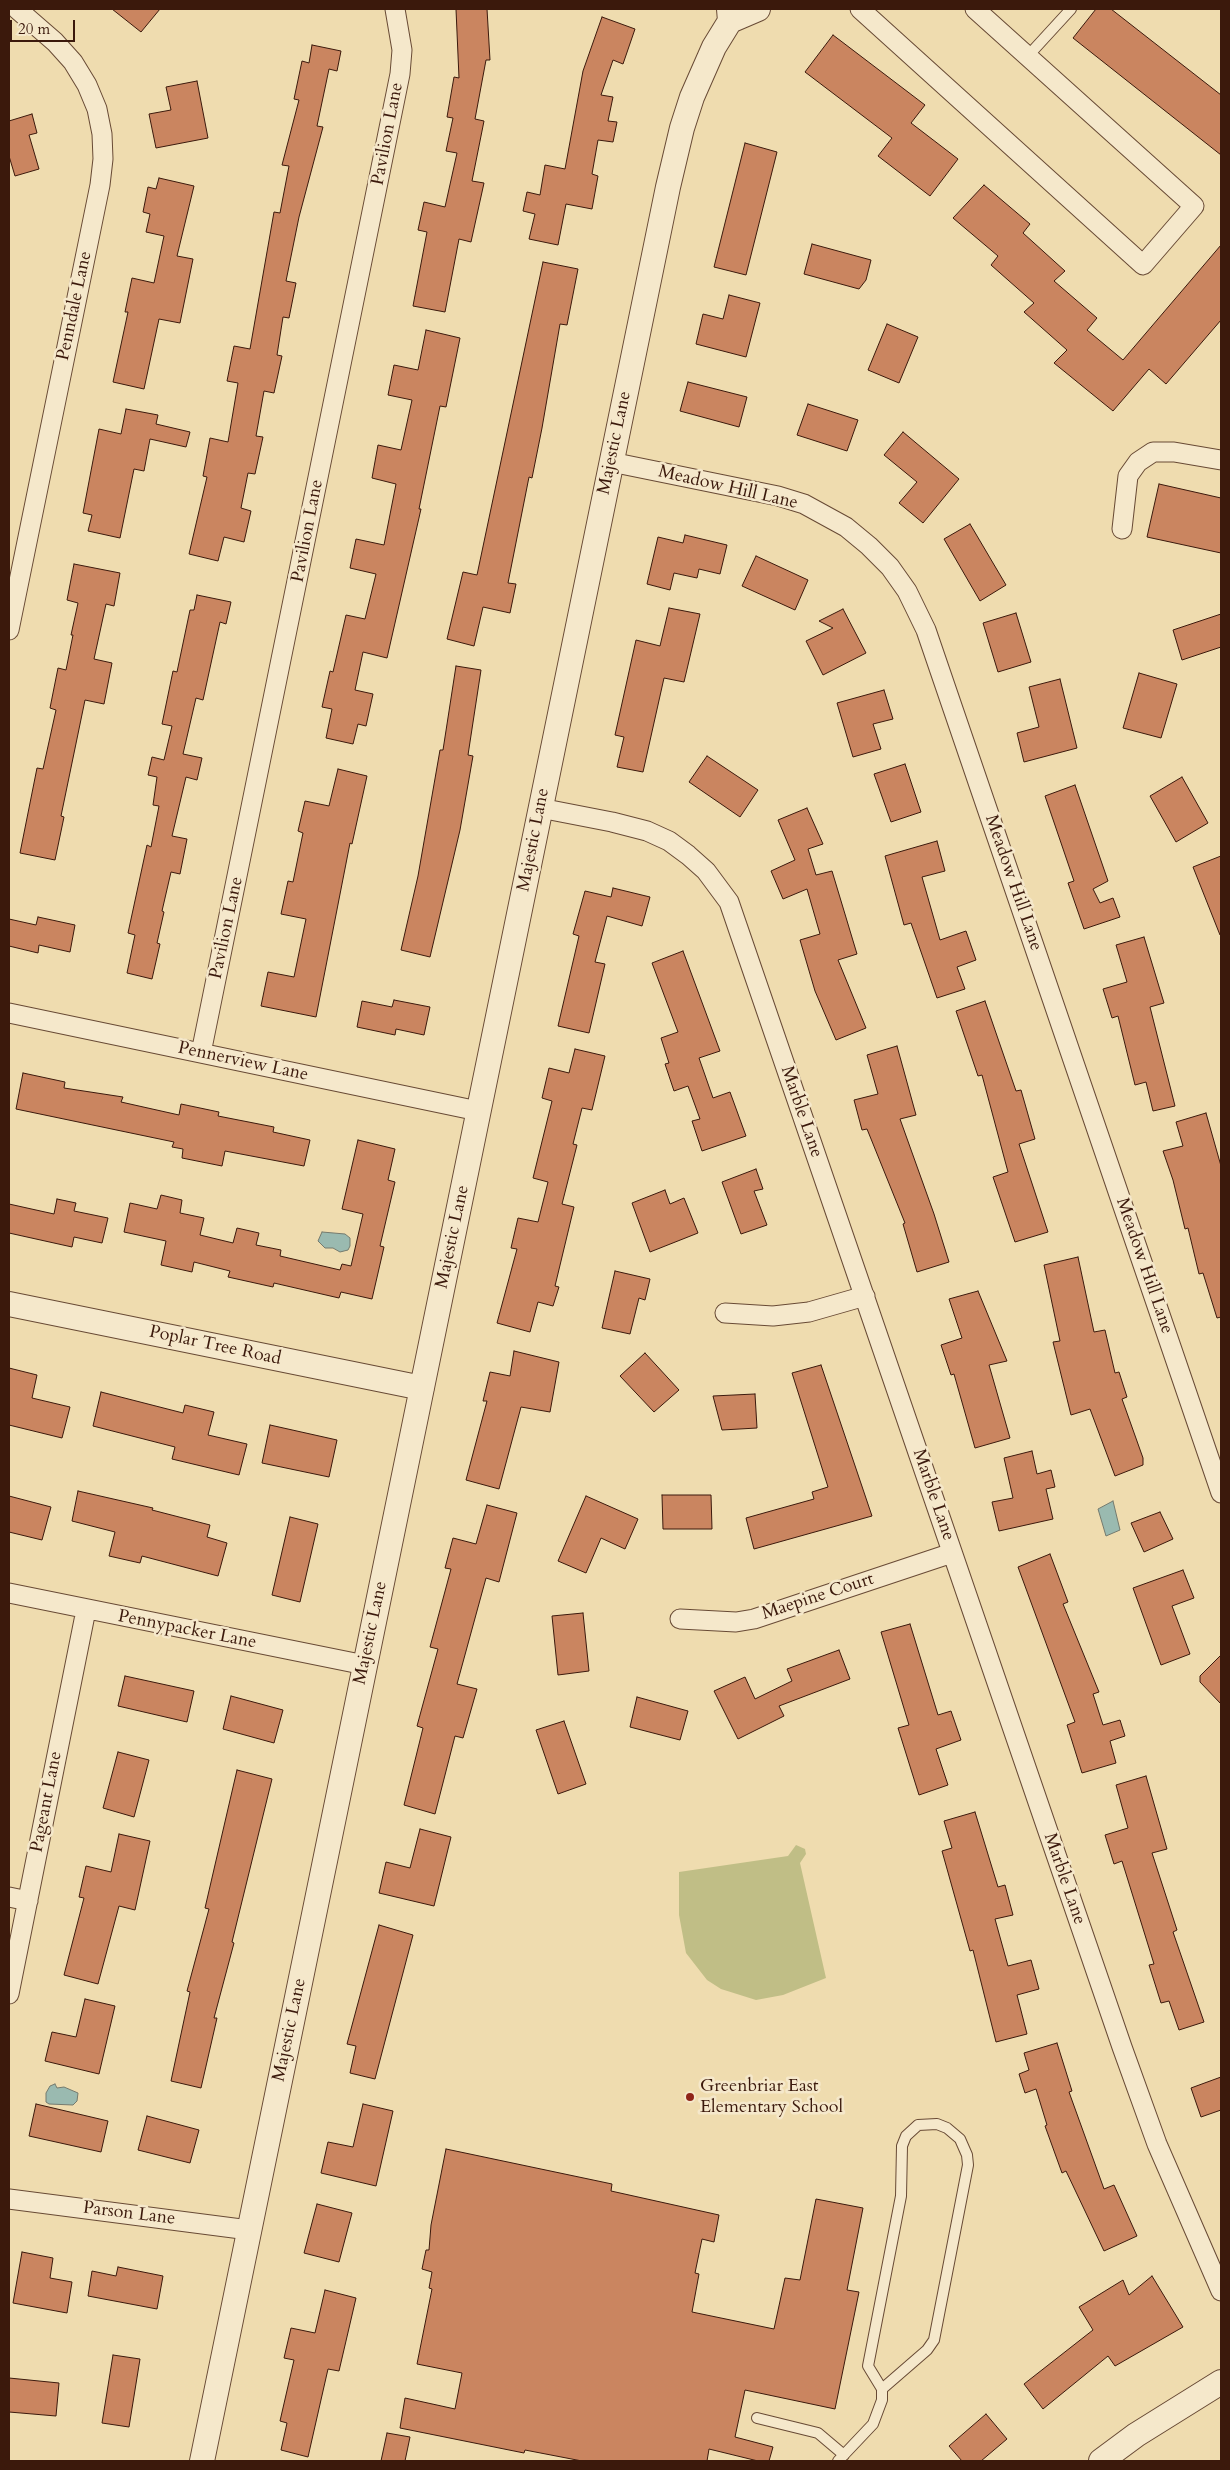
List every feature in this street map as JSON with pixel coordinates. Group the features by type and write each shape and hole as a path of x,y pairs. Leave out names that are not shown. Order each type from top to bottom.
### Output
{"street":[{"name":"Pavilion Lane","path":"201,1053 400,74 402,50 400,26 395,9"},
{"name":"Majestic Lane","path":"202,2461 611,462 682,128 702,71 726,13 758,9"},
{"path":"860,9 1144,265 1194,206 975,9"},
{"name":"Penndale Lane","path":"9,630 103,159 102,134 97,109 87,85 73,62 30,13"},
{"path":"1122,529 1128,476 1138,462 1153,452 1174,452 1221,460"},
{"name":"Meadow Hill Lane","path":"611,462 778,496 810,507 846,527 869,546 890,567 907,591 926,630 1221,1493"},
{"name":"Marble Lane","path":"540,808 612,822 647,832 669,841 688,855 720,888 732,912 1157,2144 1221,2292"},
{"name":"Pennerview Lane","path":"9,1013 478,1112"},
{"path":"725,1313 773,1316 809,1312 865,1296"},
{"name":"Poplar Tree Road","path":"9,1304 422,1388"},
{"name":"Maepine Court","path":"680,1619 736,1622 754,1619 952,1553"},
{"name":"Pennypacker Lane","path":"9,1593 365,1665"},
{"name":"Pageant Lane","path":"9,1994 86,1610"},
{"path":"9,1897 28,1901"},
{"name":"Parson Lane","path":"9,2199 249,2230"},
{"path":"1101,2461 1136,2435 1221,2382"}],"lane":[{"path":"1027,57 1071,9"},
{"path":"757,2418 818,2433 841,2458 873,2424 882,2400 882,2389 868,2366 902,2196 902,2146 906,2136 918,2125 937,2124 947,2128 960,2139 967,2155 968,2165 934,2340 928,2350 882,2389"}],"shaded area":[{"path":"796,1845 805,1849 806,1854 800,1863 826,1978 783,1995 756,2000 721,1989 707,1980 686,1953 679,1915 679,1872 788,1856"}],"water":[{"path":"322,1232 345,1234 350,1238 348,1250 340,1252 333,1248 325,1248 318,1241"},
{"path":"1113,1501 1120,1530 1106,1536 1098,1509"},
{"path":"55,2084 57,2088 64,2087 78,2093 77,2101 73,2105 49,2104 46,2102 46,2093 50,2086"}],"building":[{"path":"112,9 160,9 141,32"},
{"path":"456,9 487,9 490,60 486,60 475,119 484,121 472,181 484,183 471,242 459,239 445,312 413,306 427,232 418,230 424,202 445,207 457,153 446,151 453,118 447,117 454,77 459,78"},
{"path":"1096,9 1111,9 1221,95 1221,155 1073,38"},
{"path":"602,17 635,29 623,64 613,60 601,95 613,97 608,121 617,122 613,142 598,140 592,174 598,176 592,209 566,204 558,245 529,239 535,214 523,211 527,192 540,195 545,165 565,169 583,71"},
{"path":"833,35 925,105 911,123 958,159 930,196 878,156 892,138 805,72"},
{"path":"312,45 341,51 337,71 329,69 317,126 323,127 299,217 286,281 296,283 289,318 283,317 277,355 282,356 274,393 264,391 256,436 263,437 255,474 248,473 241,508 251,511 244,542 224,537 218,561 189,554 207,477 203,476 210,438 228,442 238,383 227,381 234,346 250,349 274,212 280,213 289,166 282,165 299,100 294,99 302,61 309,63"},
{"path":"197,81 208,138 156,148 149,114 171,110 166,87"},
{"path":"32,114 37,133 29,135 39,169 15,176 9,156 9,121"},
{"path":"745,143 777,152 746,275 714,267"},
{"path":"159,178 194,186 177,256 193,259 180,323 159,319 144,389 113,382 128,312 125,312 132,278 154,283 164,236 146,232 150,214 143,212 148,187 156,189"},
{"path":"984,185 1030,224 1023,233 1065,271 1054,281 1097,318 1087,330 1123,360 1221,245 1221,320 1166,384 1149,369 1113,411 1054,363 1067,350 1024,312 1034,303 991,265 998,256 953,218"},
{"path":"812,244 871,260 866,280 859,289 804,274"},
{"path":"543,262 578,269 567,325 560,324 532,478 529,477 508,583 516,584 510,613 483,607 474,646 447,639 463,572 477,575"},
{"path":"729,295 760,303 746,357 696,344 703,314 723,319"},
{"path":"887,324 918,337 899,383 868,370"},
{"path":"426,330 460,338 446,407 440,406 419,509 421,509 387,658 363,652 355,690 373,694 366,726 358,724 353,744 326,738 332,709 322,707 330,671 333,672 346,615 365,619 376,574 350,568 356,539 384,545 396,484 372,478 378,445 401,450 412,400 388,395 394,365 418,370"},
{"path":"688,382 747,397 739,427 680,411"},
{"path":"808,404 858,420 847,451 797,435"},
{"path":"126,409 158,415 156,424 190,432 186,447 150,439 144,471 134,469 120,538 88,531 92,515 83,513 99,429 121,434"},
{"path":"903,432 959,479 923,523 899,503 917,482 884,455"},
{"path":"1159,484 1221,498 1221,553 1147,537"},
{"path":"970,524 1006,585 980,601 944,539"},
{"path":"685,535 727,545 720,574 699,569 697,578 674,573 670,590 647,584 658,537 683,543"},
{"path":"756,556 808,580 795,610 742,586"},
{"path":"74,564 120,573 114,606 106,604 94,659 112,663 104,704 85,700 61,816 64,817 55,860 20,853 37,768 43,769 56,710 50,708 58,668 66,670 73,635 71,635 78,603 67,600"},
{"path":"197,595 231,602 226,624 220,622 203,700 196,698 183,754 202,758 197,780 186,777 172,836 187,839 180,874 171,872 162,911 164,912 157,943 160,944 152,979 127,973 135,935 128,933 147,845 151,847 159,806 153,805 157,777 148,775 152,757 164,760 172,726 162,724 173,671 177,672 190,610 194,610"},
{"path":"669,608 700,614 684,682 664,678 643,772 617,767 624,737 615,735 636,640 660,646"},
{"path":"843,609 866,653 823,675 806,641 833,628 819,621"},
{"path":"1016,613 1031,662 998,672 983,623"},
{"path":"1221,614 1221,647 1182,660 1173,630"},
{"path":"456,666 481,670 468,755 473,756 460,830 430,957 401,950 418,876 440,750 443,750"},
{"path":"1139,673 1177,684 1161,738 1123,728"},
{"path":"1060,679 1077,748 1024,762 1017,733 1039,727 1029,687"},
{"path":"884,690 893,719 873,724 881,749 853,757 837,703"},
{"path":"707,756 758,790 740,817 689,782"},
{"path":"905,764 921,812 891,822 874,774"},
{"path":"338,769 367,776 352,844 350,843 316,1017 261,1006 268,972 294,977 306,919 281,914 288,881 293,882 303,833 298,831 305,801 329,806"},
{"path":"1182,777 1208,823 1176,842 1150,796"},
{"path":"1075,785 1108,881 1093,889 1100,903 1113,898 1120,917 1084,929 1068,883 1074,881 1045,796"},
{"path":"807,808 823,844 808,849 816,875 832,871 857,954 838,960 866,1028 836,1040 815,991 800,940 820,934 807,889 783,899 771,871 795,860 778,820"},
{"path":"937,841 945,871 922,877 940,940 966,931 976,960 957,967 965,989 937,998 911,923 904,925 885,856"},
{"path":"1221,856 1221,935 1220,935 1193,867"},
{"path":"613,888 650,897 642,926 607,916 595,962 605,964 589,1033 558,1026 579,936 573,934 585,891 611,897"},
{"path":"38,917 75,925 70,952 39,945 38,953 9,946 9,919 36,925"},
{"path":"1144,937 1164,1003 1150,1007 1175,1106 1153,1111 1146,1082 1135,1085 1118,1016 1112,1018 1103,989 1127,982 1116,945"},
{"path":"683,951 720,1051 699,1058 713,1098 730,1092 746,1136 702,1151 692,1121 700,1119 688,1086 674,1091 665,1064 669,1063 661,1038 678,1032 652,963"},
{"path":"394,1000 430,1007 424,1035 396,1029 395,1035 357,1027 362,1001 392,1007"},
{"path":"985,1001 1016,1091 1021,1090 1035,1139 1019,1144 1048,1232 1015,1242 993,1177 1008,1172 982,1075 978,1076 956,1011"},
{"path":"897,1046 916,1115 900,1119 949,1262 917,1272 903,1224 905,1223 867,1129 862,1130 854,1100 878,1094 867,1055"},
{"path":"575,1049 605,1056 592,1110 582,1108 573,1144 577,1145 562,1204 574,1207 555,1286 559,1287 553,1306 538,1302 530,1332 497,1323 517,1249 511,1248 518,1218 538,1222 548,1182 533,1178 552,1101 542,1098 549,1068 569,1073"},
{"path":"23,1073 65,1082 64,1088 123,1097 121,1102 179,1115 181,1104 219,1112 218,1116 274,1127 273,1132 310,1140 304,1166 225,1151 222,1166 182,1158 183,1149 172,1147 174,1142 16,1109"},
{"path":"1206,1113 1221,1166 1221,1317 1217,1318 1203,1273 1199,1274 1188,1228 1185,1229 1173,1180 1163,1151 1183,1146 1176,1122"},
{"path":"358,1140 395,1149 388,1180 395,1182 380,1246 384,1247 372,1299 341,1292 339,1298 274,1283 273,1287 228,1277 230,1271 194,1262 192,1272 161,1265 166,1241 124,1232 130,1203 157,1209 161,1195 182,1200 180,1213 204,1218 200,1235 233,1243 237,1228 259,1233 256,1245 281,1250 280,1256 340,1270 342,1264 351,1266 363,1214 342,1209"},
{"path":"756,1169 763,1189 754,1191 767,1225 741,1234 722,1182"},
{"path":"665,1190 670,1204 684,1198 698,1233 650,1252 632,1203"},
{"path":"57,1199 76,1203 74,1211 108,1218 102,1243 74,1237 72,1247 9,1233 9,1204 54,1214"},
{"path":"1078,1257 1094,1332 1105,1330 1115,1373 1119,1372 1127,1397 1122,1399 1143,1458 1143,1465 1115,1476 1090,1409 1071,1415 1053,1342 1060,1341 1044,1265"},
{"path":"615,1271 650,1279 645,1300 639,1298 630,1334 602,1328"},
{"path":"978,1291 1007,1361 989,1365 1010,1438 975,1448 954,1374 951,1375 941,1345 962,1338 949,1299"},
{"path":"514,1351 559,1362 550,1412 521,1407 499,1489 466,1480 487,1401 483,1401 490,1372 510,1376"},
{"path":"645,1353 679,1390 654,1412 620,1376"},
{"path":"821,1365 872,1516 754,1549 746,1518 814,1499 812,1492 828,1487 792,1373"},
{"path":"9,1368 37,1375 32,1398 70,1407 62,1438 9,1425"},
{"path":"101,1392 183,1413 185,1405 214,1412 208,1435 247,1444 239,1475 172,1459 175,1447 93,1426"},
{"path":"755,1394 757,1428 722,1430 713,1396"},
{"path":"270,1425 337,1440 329,1477 262,1463"},
{"path":"1032,1451 1037,1474 1051,1470 1055,1487 1046,1489 1053,1519 999,1531 992,1502 1013,1498 1004,1458"},
{"path":"78,1491 153,1508 152,1510 210,1525 207,1537 227,1543 218,1576 142,1556 140,1563 109,1556 115,1532 72,1521"},
{"path":"662,1495 711,1495 712,1529 663,1529"},
{"path":"9,1496 51,1507 42,1540 9,1532"},
{"path":"586,1496 638,1519 625,1549 601,1538 586,1573 558,1561"},
{"path":"487,1505 517,1513 499,1582 486,1578 457,1684 477,1689 463,1738 455,1736 435,1814 404,1805 423,1728 417,1726 438,1649 430,1647 451,1569 445,1568 453,1538 476,1544"},
{"path":"1160,1512 1173,1539 1144,1552 1131,1523"},
{"path":"290,1517 318,1524 300,1602 272,1595"},
{"path":"1050,1554 1068,1602 1063,1604 1099,1692 1093,1694 1103,1725 1120,1720 1125,1736 1110,1741 1116,1763 1082,1773 1067,1725 1075,1722 1018,1567"},
{"path":"1183,1570 1194,1598 1172,1606 1190,1654 1161,1665 1133,1588"},
{"path":"583,1613 589,1671 558,1675 552,1616"},
{"path":"910,1624 938,1715 951,1711 961,1740 936,1749 948,1785 919,1795 898,1728 909,1725 881,1632"},
{"path":"839,1650 850,1679 779,1706 784,1716 738,1739 714,1691 745,1677 755,1699 792,1681 787,1669"},
{"path":"1221,1655 1221,1704 1200,1682 1200,1676"},
{"path":"125,1676 194,1691 187,1722 118,1706"},
{"path":"231,1696 283,1710 274,1743 223,1729"},
{"path":"637,1697 688,1711 680,1740 630,1727"},
{"path":"564,1721 586,1784 558,1794 536,1730"},
{"path":"118,1752 149,1760 134,1817 103,1808"},
{"path":"237,1770 272,1779 232,1942 234,1943 214,2018 217,2018 201,2088 171,2081 190,1992 187,1991 209,1909 205,1908"},
{"path":"1146,1776 1167,1849 1152,1853 1177,1930 1173,1932 1204,2022 1179,2030 1169,2001 1161,2003 1149,1965 1154,1964 1122,1861 1114,1864 1105,1835 1128,1828 1116,1785"},
{"path":"975,1812 998,1887 1005,1885 1013,1915 995,1919 1008,1966 1031,1960 1039,1989 1017,1995 1027,2034 996,2042 973,1950 970,1951 942,1851 952,1848 944,1821"},
{"path":"420,1829 451,1837 434,1906 379,1893 386,1862 410,1868"},
{"path":"119,1834 150,1841 135,1910 119,1906 98,1984 64,1975 84,1898 79,1897 86,1866 111,1872"},
{"path":"379,1925 413,1935 375,2079 350,2073 356,2046 347,2044"},
{"path":"85,1999 115,2006 99,2074 45,2061 52,2032 76,2037"},
{"path":"1057,2043 1072,2091 1069,2092 1104,2189 1114,2185 1137,2236 1104,2251 1066,2171 1062,2173 1045,2126 1047,2125 1036,2089 1025,2093 1019,2074 1029,2070 1024,2053"},
{"path":"1221,2077 1221,2110 1201,2117 1191,2088"},
{"path":"36,2104 108,2121 101,2152 29,2136"},
{"path":"363,2104 393,2111 376,2186 321,2173 328,2142 353,2147"},
{"path":"147,2116 199,2130 190,2163 138,2150"},
{"path":"446,2149 612,2184 611,2191 719,2215 714,2242 702,2239 695,2273 699,2274 692,2312 774,2329 785,2278 800,2280 816,2199 863,2208 847,2290 859,2292 835,2409 745,2390 735,2437 773,2447 769,2461 758,2461 709,2449 707,2461 582,2461 525,2450 524,2453 400,2428 405,2398 455,2409 462,2373 417,2364 432,2289 429,2288 432,2272 422,2269 426,2250 429,2250 431,2225"},
{"path":"317,2204 352,2213 339,2262 304,2253"},
{"path":"22,2252 53,2258 50,2278 72,2282 67,2313 13,2303"},
{"path":"118,2267 163,2276 157,2309 88,2296 92,2271 116,2276"},
{"path":"1152,2276 1183,2327 1115,2366 1108,2356 1043,2409 1024,2384 1093,2330 1079,2307 1123,2280 1129,2295"},
{"path":"325,2290 356,2298 339,2371 328,2369 308,2457 281,2450 287,2423 280,2421 294,2360 284,2358 291,2328 315,2333"},
{"path":"113,2355 140,2359 129,2427 102,2423"},
{"path":"9,2378 59,2383 56,2416 9,2412"},
{"path":"986,2414 1007,2439 981,2461 962,2461 949,2446"},
{"path":"387,2433 410,2437 405,2461 381,2461"}],"place":[{"name":"Greenbriar East Elementary School","path":"690,2097"}]}
